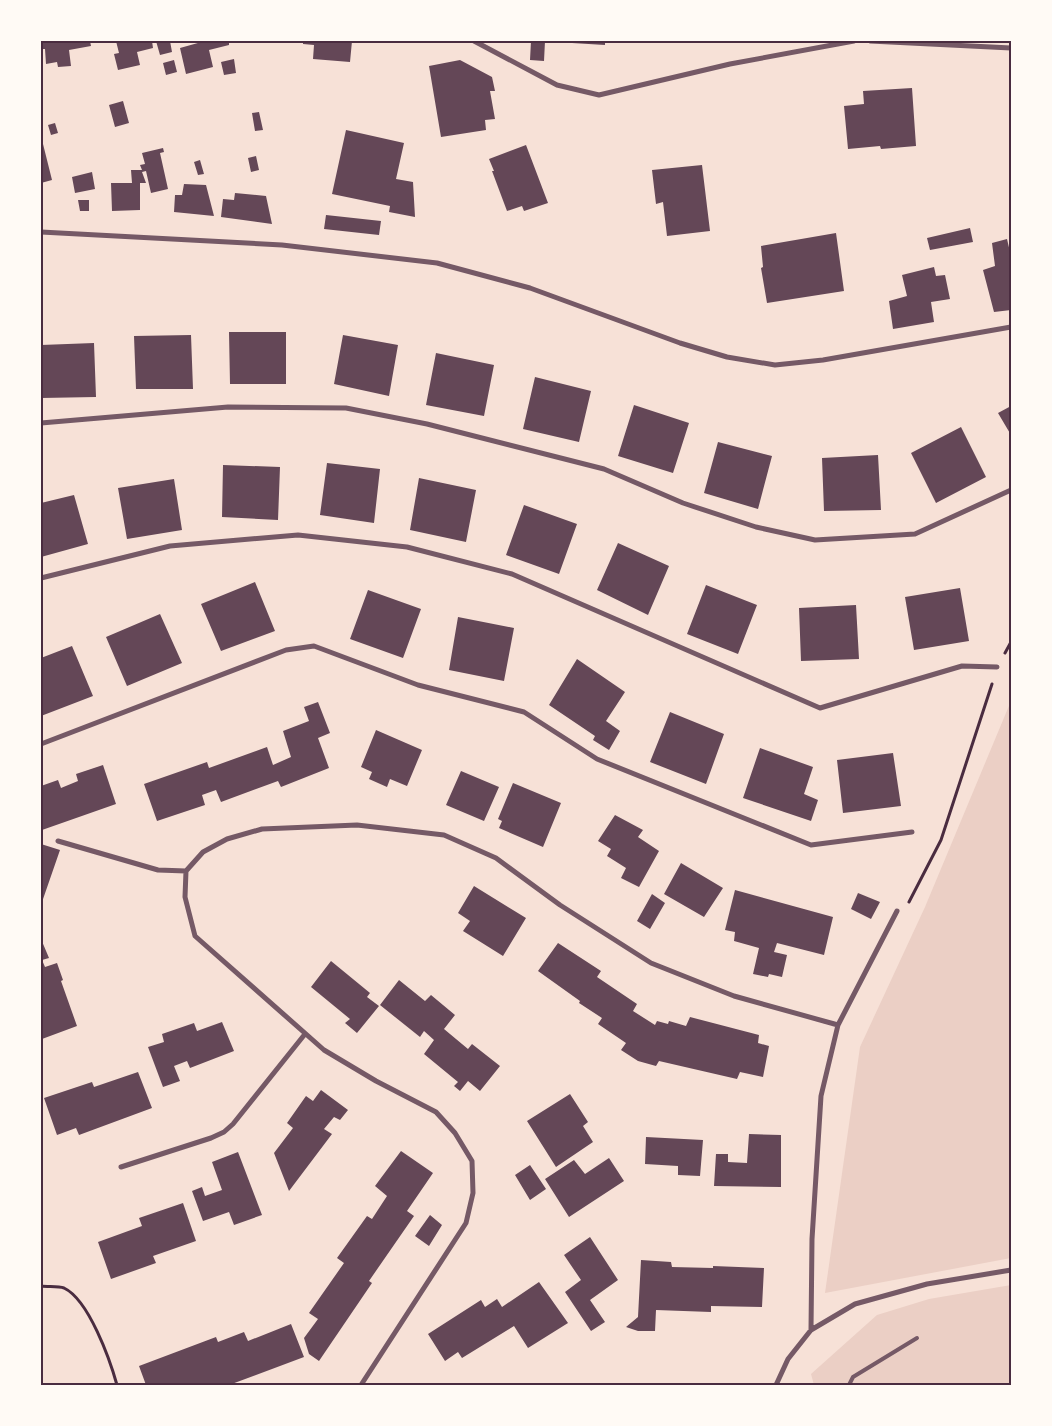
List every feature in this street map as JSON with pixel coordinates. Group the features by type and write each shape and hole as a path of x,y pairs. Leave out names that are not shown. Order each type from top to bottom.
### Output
{"street":[{"path":"474,41 557,85 599,95 730,64 854,41"},
{"path":"870,41 1011,48"},
{"path":"986,47 991,41"},
{"path":"41,232 282,245 437,263 530,288 680,343 727,357 775,366 823,360 1011,327"},
{"path":"41,423 228,407 346,408 427,424 604,469 683,503 756,527 816,540 915,534 1011,490"},
{"path":"41,578 170,546 298,535 407,547 512,574 820,708 962,666 997,667"},
{"path":"41,744 286,650 314,646 418,685 524,712 597,759 811,845 912,832"},
{"path":"361,1385 466,1223 473,1193 472,1161 455,1133 436,1112 376,1081 324,1050 195,936 185,897 186,870 203,852 227,839 262,829 357,824 444,836 496,858 560,905 651,962 734,996 838,1025"},
{"path":"58,841 158,870 186,870"},
{"path":"811,1330 812,1239 821,1096 838,1025 897,911"},
{"path":"121,1166 211,1138 224,1132 233,1124 305,1034"},
{"path":"776,1385 788,1359 811,1330 855,1304 927,1284 1011,1270"}],"lane":[{"path":"849,1385 853,1377 916,1338"}],"path":[{"path":"897,911 907,906 941,840 997,667 1011,642"},
{"path":"41,1286 64,1288 81,1303 99,1334 117,1385"}],"shaded area":[{"path":"1011,701 1011,1258 825,1293 860,1047 925,907"},
{"path":"1011,1285 1011,1385 814,1385 811,1374 877,1315 929,1299"}],"building":[{"path":"41,41 90,41 91,46 69,50 71,66 58,67 57,62 46,64 45,49 41,49"},
{"path":"116,41 152,41 153,48 137,52 140,65 118,70 114,54 119,53"},
{"path":"156,41 170,41 172,52 160,55"},
{"path":"205,41 229,41 229,45 209,50 213,67 186,74 180,48"},
{"path":"303,41 352,41 350,62 313,59 314,45 303,44"},
{"path":"531,41 545,41 544,61 530,60"},
{"path":"573,41 605,41 605,45 572,43"},
{"path":"234,59 236,73 224,75 221,62"},
{"path":"174,60 177,72 166,75 163,63"},
{"path":"460,60 492,77 495,91 490,91 495,119 485,120 486,130 441,137 429,66"},
{"path":"912,88 916,146 881,149 880,146 848,149 844,106 864,104 863,91"},
{"path":"123,101 129,123 115,127 109,105"},
{"path":"259,112 263,130 255,131 252,113"},
{"path":"55,123 58,133 51,135 48,125"},
{"path":"346,130 404,143 396,179 413,182 415,217 389,212 390,206 332,194"},
{"path":"41,136 52,180 41,183"},
{"path":"526,145 548,203 524,211 522,206 507,211 489,159"},
{"path":"163,148 164,152 160,153 168,189 151,193 146,171 142,172 146,183 140,183 140,210 112,211 111,183 132,183 131,170 142,170 140,165 145,164 142,153"},
{"path":"256,156 259,170 251,172 248,158"},
{"path":"200,160 204,174 198,175 194,162"},
{"path":"702,165 710,231 667,236 663,202 656,204 652,170"},
{"path":"92,172 95,189 75,193 72,177"},
{"path":"184,184 206,185 214,216 174,212 175,195 182,195"},
{"path":"235,193 266,196 272,224 221,217 223,199 234,200"},
{"path":"78,200 89,200 89,211 80,211"},
{"path":"326,215 381,221 379,235 324,229"},
{"path":"970,228 973,242 930,250 927,238"},
{"path":"836,233 844,291 767,303 761,268 763,267 761,246"},
{"path":"1007,239 1011,256 1011,310 994,312 983,270 995,266 992,243"},
{"path":"934,267 936,276 945,275 950,299 931,302 934,322 893,329 889,301 907,296 902,275"},
{"path":"229,332 286,332 286,384 230,384"},
{"path":"191,335 193,389 136,389 134,336"},
{"path":"343,335 398,345 389,396 334,384"},
{"path":"94,343 96,397 41,398 41,345"},
{"path":"436,353 494,365 484,416 426,405"},
{"path":"535,377 591,391 579,442 523,429"},
{"path":"634,405 689,423 673,473 618,456"},
{"path":"1011,406 1011,435 998,413"},
{"path":"961,427 986,477 936,503 911,453"},
{"path":"718,442 772,456 758,509 704,493"},
{"path":"878,455 881,510 824,511 822,458"},
{"path":"327,463 380,469 374,523 320,515"},
{"path":"223,465 280,467 278,520 222,517"},
{"path":"419,478 476,490 466,542 410,530"},
{"path":"174,479 182,530 127,539 118,488"},
{"path":"74,495 88,544 41,557 41,503"},
{"path":"524,505 577,524 559,574 506,555"},
{"path":"618,543 669,566 648,615 597,590"},
{"path":"255,582 275,631 221,651 201,604"},
{"path":"706,585 757,605 738,654 687,634"},
{"path":"960,588 969,641 914,650 905,597"},
{"path":"368,590 421,609 403,658 350,639"},
{"path":"856,605 859,659 801,661 799,608"},
{"path":"160,614 182,663 127,686 106,637"},
{"path":"458,617 514,628 504,681 449,670"},
{"path":"72,646 93,696 41,716 41,658"},
{"path":"577,659 625,692 606,721 620,731 609,750 593,740 595,736 549,705"},
{"path":"318,702 330,733 318,738 329,768 281,787 278,781 221,802 216,790 202,795 205,805 157,821 144,784 207,762 209,768 267,747 273,765 291,757 283,731 309,721 304,707"},
{"path":"670,712 724,734 706,784 650,762"},
{"path":"376,730 422,750 407,786 390,779 387,787 369,779 372,772 361,767"},
{"path":"760,748 813,767 804,794 818,800 811,821 743,798"},
{"path":"893,753 901,806 843,813 837,760"},
{"path":"103,765 116,804 42,830 41,786 58,780 61,788 78,781 76,774"},
{"path":"461,771 499,787 484,821 446,805"},
{"path":"513,783 561,803 543,847 499,828 502,821 498,819"},
{"path":"615,815 643,830 638,837 659,851 639,887 621,878 626,868 607,856 611,849 598,841"},
{"path":"41,844 60,850 42,902 41,902"},
{"path":"681,863 723,888 704,917 664,894"},
{"path":"474,886 526,918 503,956 463,931 470,921 458,913"},
{"path":"735,890 833,917 824,955 777,943 774,952 787,955 782,977 769,974 768,977 753,974 759,948 734,941 735,932 725,930"},
{"path":"858,893 880,902 871,919 851,909"},
{"path":"652,894 665,903 650,929 637,921"},
{"path":"41,939 49,958 42,960 45,967 57,963 63,980 61,981 77,1026 42,1039"},
{"path":"558,943 601,971 597,977 637,1004 633,1011 655,1025 657,1021 668,1024 669,1021 686,1026 690,1017 759,1035 758,1043 769,1046 763,1077 740,1072 737,1079 659,1061 656,1066 638,1061 621,1050 626,1043 598,1024 602,1018 579,1003 580,1001 538,971"},
{"path":"331,961 370,993 367,997 379,1006 357,1033 345,1023 350,1019 311,987"},
{"path":"399,980 425,1001 431,995 455,1015 444,1029 468,1049 472,1044 500,1066 480,1091 468,1081 460,1091 454,1086 458,1082 424,1054 434,1040 424,1031 420,1037 380,1005"},
{"path":"222,1022 234,1051 190,1068 187,1061 174,1066 180,1081 163,1087 148,1047 164,1042 162,1034 194,1023 197,1031"},
{"path":"138,1072 152,1108 79,1135 76,1128 57,1135 44,1098 92,1082 94,1087"},
{"path":"321,1090 348,1110 340,1120 334,1117 324,1129 332,1134 289,1191 274,1153 293,1128 287,1123 306,1096 313,1101"},
{"path":"570,1094 588,1122 583,1126 593,1142 556,1167 527,1121"},
{"path":"749,1134 781,1135 781,1187 714,1186 716,1154 728,1154 728,1162 747,1163"},
{"path":"646,1137 703,1140 700,1176 678,1175 678,1166 645,1164"},
{"path":"401,1151 433,1173 407,1211 414,1216 369,1281 372,1283 319,1361 309,1354 304,1338 318,1319 309,1313 344,1263 337,1258 367,1216 372,1219 387,1196 375,1186"},
{"path":"238,1152 262,1215 234,1225 229,1212 203,1221 192,1191 202,1187 205,1196 222,1190 212,1162"},
{"path":"609,1158 624,1181 569,1217 545,1179 574,1160 585,1174"},
{"path":"530,1165 546,1189 530,1200 515,1175"},
{"path":"183,1203 196,1241 153,1256 156,1263 111,1279 98,1242 142,1226 139,1218"},
{"path":"430,1215 442,1225 429,1246 415,1236"},
{"path":"590,1237 618,1280 590,1300 605,1322 591,1331 565,1292 581,1280 564,1255"},
{"path":"641,1260 671,1262 672,1267 764,1268 762,1307 711,1306 711,1312 656,1310 655,1331 638,1331 626,1327 638,1317"},
{"path":"539,1282 568,1323 528,1348 514,1326 462,1358 458,1352 445,1361 428,1334 481,1300 485,1307 497,1299 502,1307"},
{"path":"291,1324 304,1357 229,1385 146,1385 139,1366 216,1337 218,1342 244,1332 248,1341"}]}
